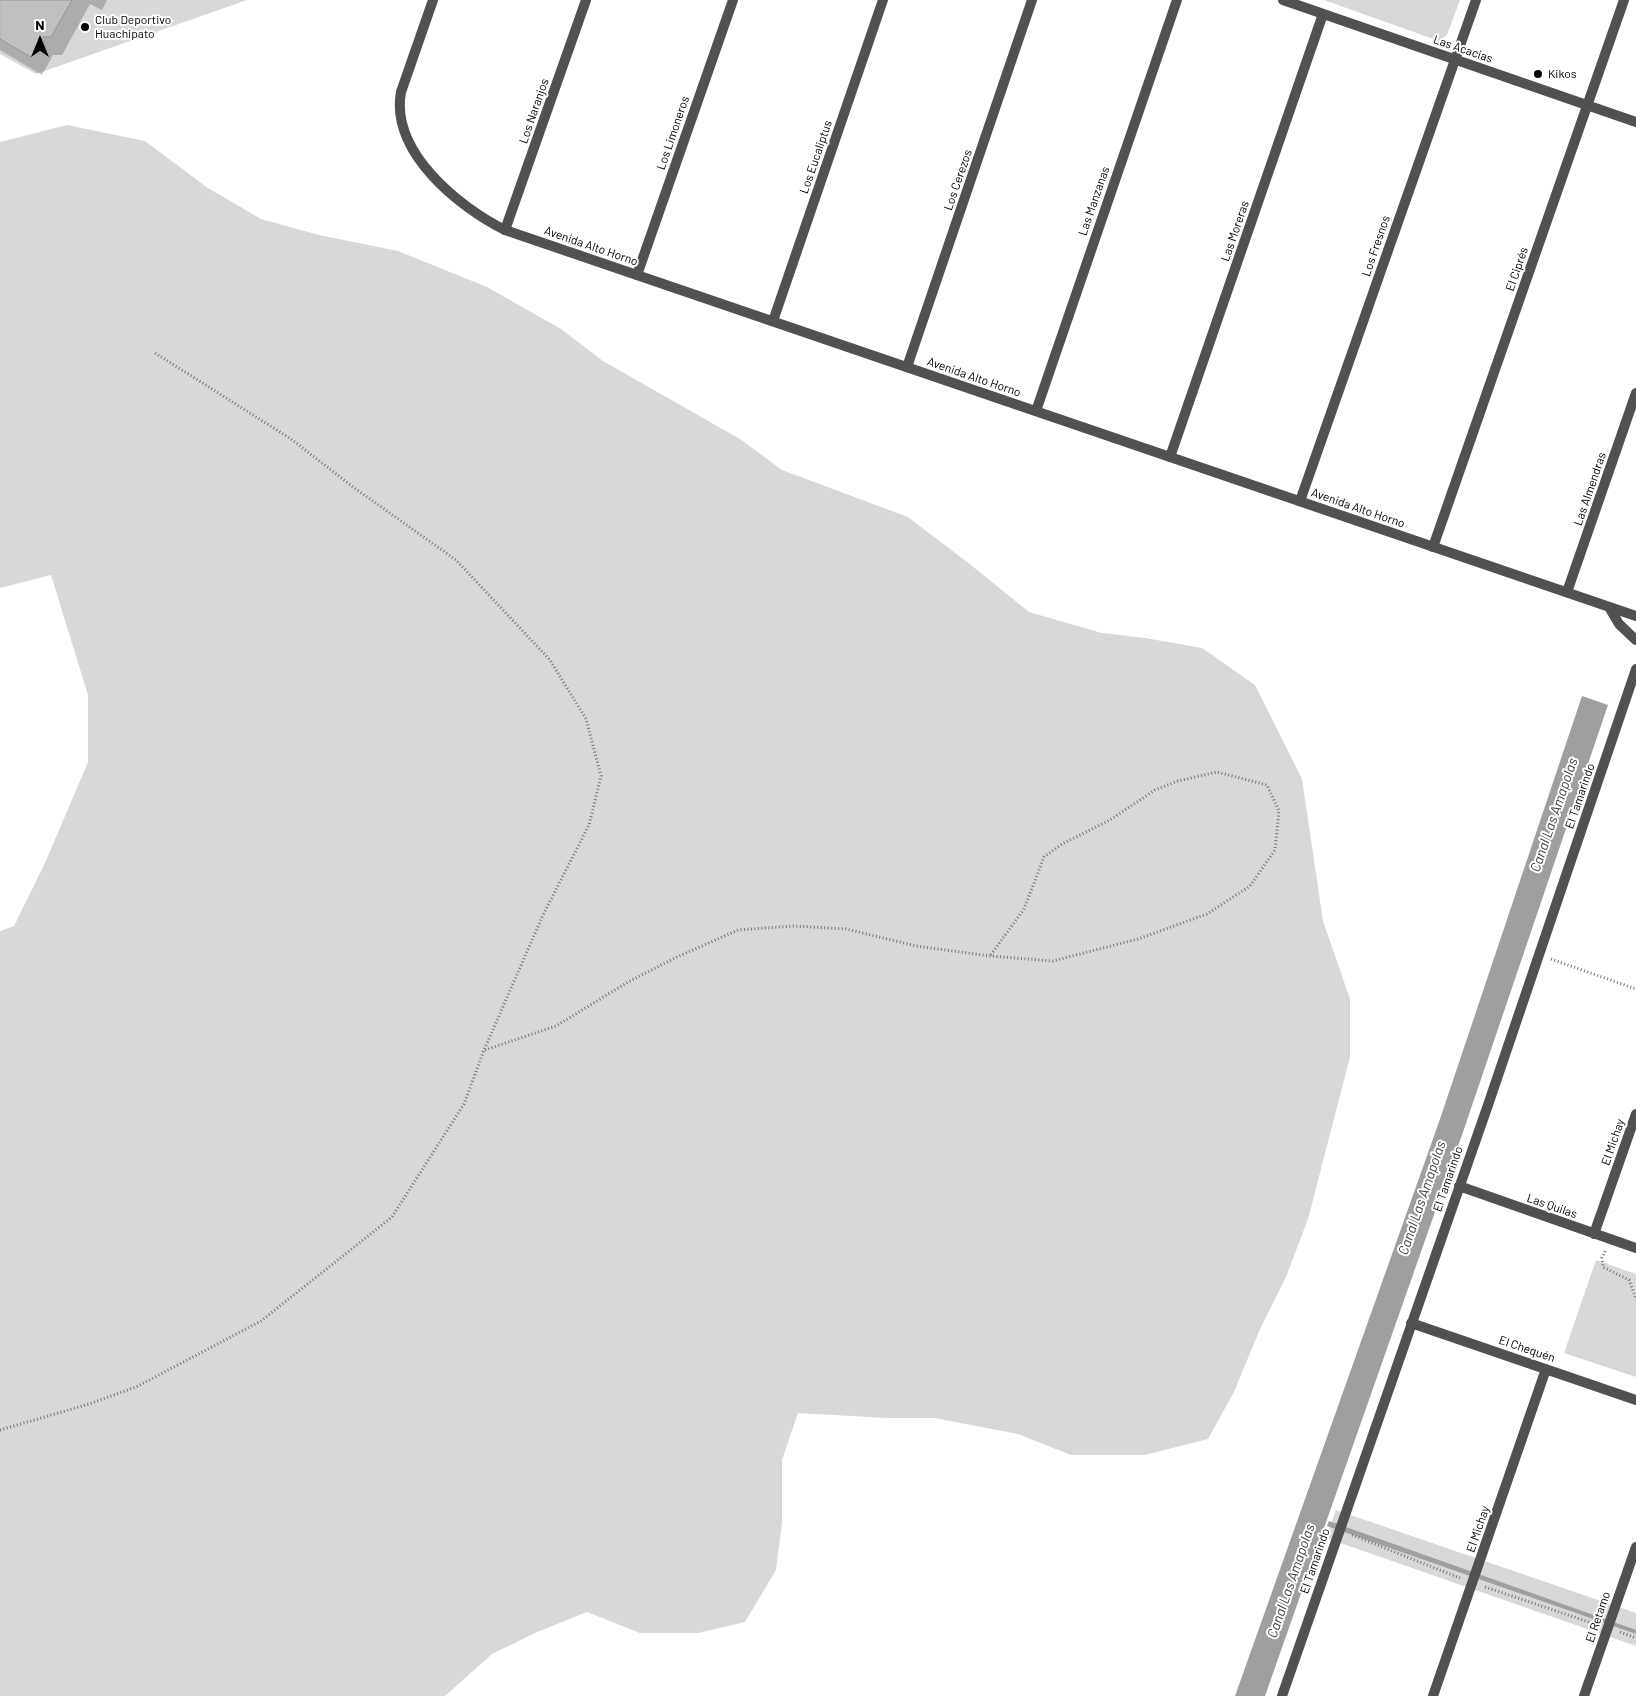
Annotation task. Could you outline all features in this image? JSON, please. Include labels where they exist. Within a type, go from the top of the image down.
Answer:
[{"type":"street","name":"Avenida Alto Horno","points":[[433,0],[400,92],[399,111],[402,128],[415,152],[439,183],[454,198],[487,221],[505,230],[1636,616]]},
{"type":"street","name":"Los Naranjos","points":[[505,230],[586,0]]},
{"type":"street","name":"Los Limoneros","points":[[637,275],[733,0]]},
{"type":"street","name":"Los Eucaliptus","points":[[772,321],[883,0]]},
{"type":"street","name":"Los Cerezos","points":[[907,367],[1032,0]]},
{"type":"street","name":"Las Manzanas","points":[[1036,411],[1177,0]]},
{"type":"street","name":"Las Acacias","points":[[1283,0],[1636,122]]},
{"type":"street","name":"Los Fresnos","points":[[1300,501],[1476,0]]},
{"type":"street","name":"El Ciprés","points":[[1433,547],[1624,0]]},
{"type":"street","name":"Las Moreras","points":[[1170,457],[1323,14]]},
{"type":"street","name":"Las Almendras","points":[[1567,592],[1636,394]]},
{"type":"street","points":[[1609,607],[1619,624],[1636,640]]},
{"type":"street","name":"El Tamarindo","points":[[1282,1696],[1636,669]]},
{"type":"street","name":"El Michay","points":[[1594,1234],[1636,1114]]},
{"type":"street","name":"Las Quilas","points":[[1459,1186],[1636,1248]]},
{"type":"street","name":"El Chequén","points":[[1411,1323],[1636,1400]]},
{"type":"street","name":"El Michay","points":[[1434,1696],[1546,1369]]},
{"type":"street","name":"El Retamo","points":[[1584,1696],[1636,1547]]},
{"type":"path","points":[[0,1430],[89,1404],[136,1387],[261,1321],[392,1217],[464,1104],[484,1050],[543,915],[589,825],[601,776],[586,719],[550,660],[456,560],[353,487],[292,439],[156,353]]},
{"type":"path","points":[[484,1050],[556,1026],[628,982],[677,957],[738,930],[794,926],[846,929],[916,946],[990,956],[1053,961],[1138,939],[1206,914],[1250,886],[1275,850],[1279,811],[1267,785],[1217,772],[1178,781],[1155,790],[1110,820],[1062,844],[1044,857],[1024,909],[990,956]]},
{"type":"path","points":[[1539,955],[1636,989]]},
{"type":"path","points":[[1609,1239],[1602,1258],[1603,1268],[1629,1280],[1636,1299]]},
{"type":"path","points":[[1339,1530],[1473,1582],[1636,1638]]},
{"type":"shaded area","name":"Club Deportivo Huachipato","points":[[0,0],[247,0],[36,74],[0,54]]},
{"type":"shaded area","points":[[1324,0],[1460,0],[1447,35],[1439,41]]},
{"type":"shaded area","points":[[67,125],[145,141],[208,188],[261,219],[319,235],[398,251],[487,287],[561,329],[603,361],[740,439],[782,470],[908,517],[1029,612],[1102,633],[1202,648],[1255,685],[1302,779],[1323,921],[1350,999],[1350,1057],[1308,1219],[1286,1277],[1260,1329],[1234,1392],[1208,1439],[1145,1455],[1071,1455],[1018,1434],[934,1418],[887,1418],[798,1413],[782,1460],[782,1523],[776,1570],[745,1622],[698,1633],[640,1633],[587,1612],[535,1633],[492,1654],[445,1696],[0,1696],[0,931],[14,926],[45,863],[88,762],[88,695],[51,575],[0,588],[0,142]]},
{"type":"shaded area","points":[[1596,1260],[1636,1274],[1636,1377],[1564,1353]]},
{"type":"shaded area","points":[[1336,1510],[1636,1613],[1636,1646],[1326,1538]]},
{"type":"water","name":"Canal Las Amapolas","points":[[1582,696],[1608,705],[1462,1135],[1265,1696],[1235,1696],[1439,1122]]},
{"type":"water","points":[[1329,1521],[1636,1630],[1636,1634],[1327,1526]]},
{"type":"building","points":[[0,0],[72,0],[51,37],[43,37],[31,57],[0,39]]},
{"type":"place","name":"Club Deportivo Huachipato","points":[[85,27]]},
{"type":"place","name":"Kikos","points":[[1538,74]]}]
